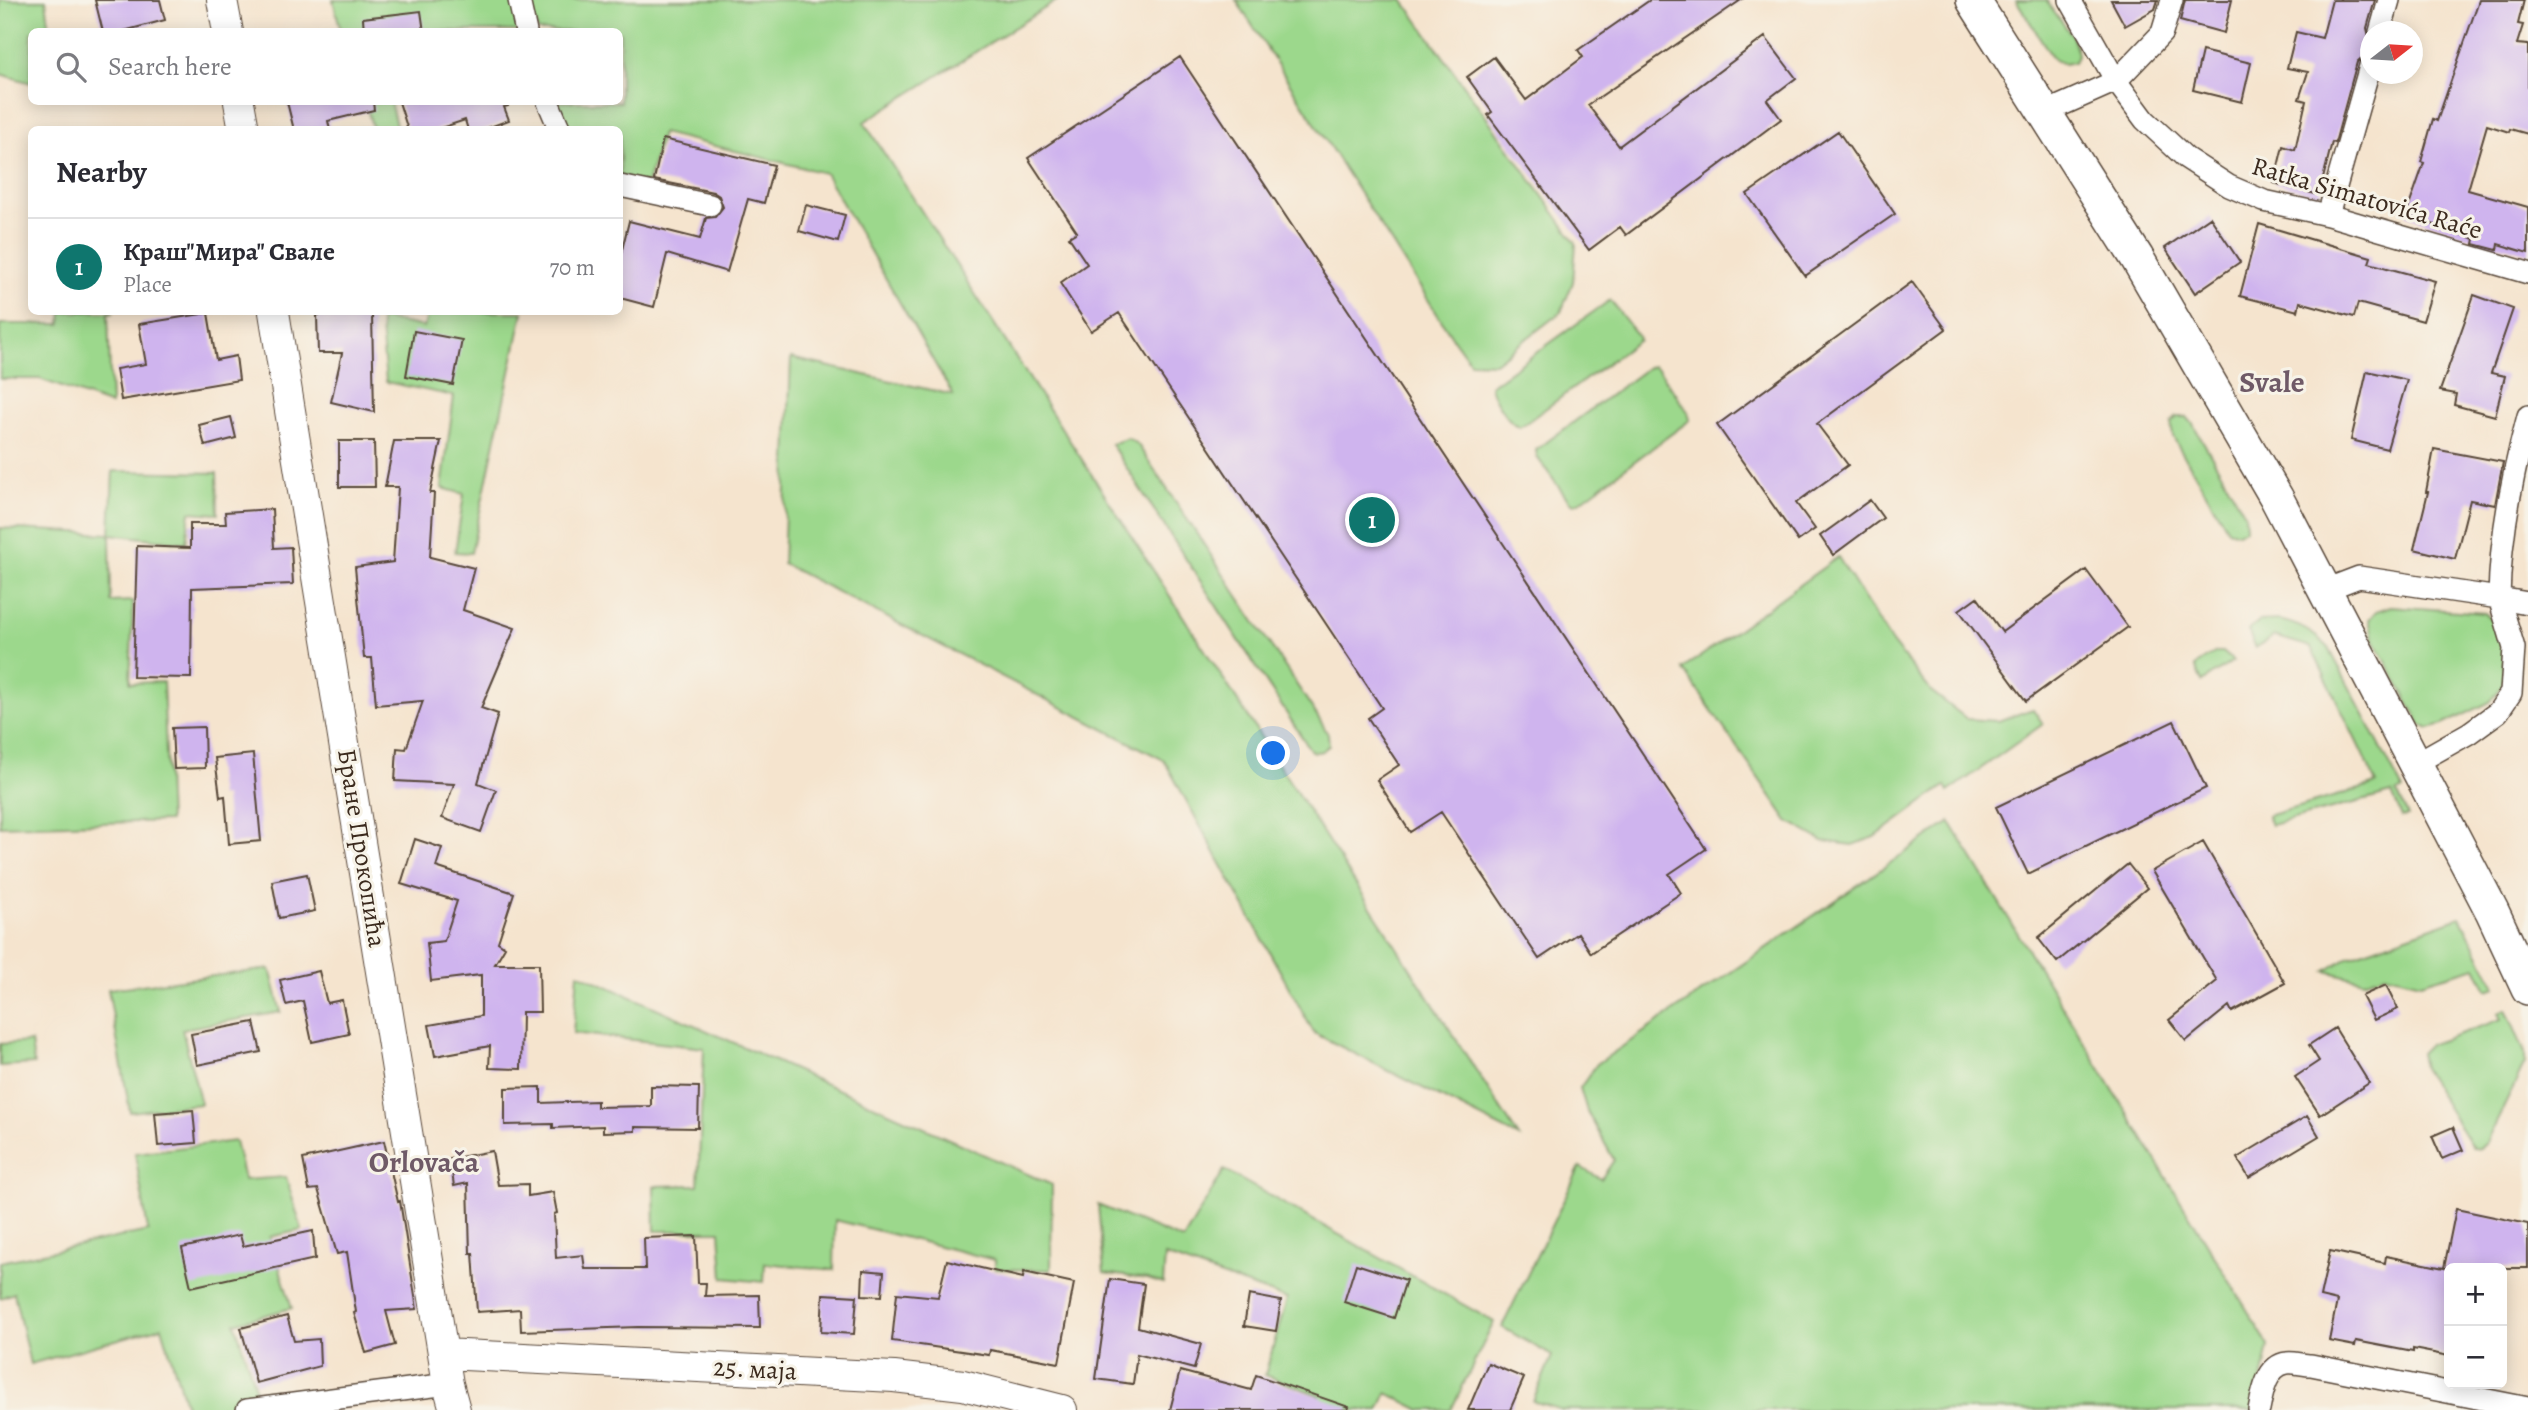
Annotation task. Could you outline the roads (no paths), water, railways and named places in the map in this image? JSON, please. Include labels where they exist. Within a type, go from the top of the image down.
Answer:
[{"type":"main road","points":[[1973,0],[2137,258],[2276,497],[2493,911],[2528,988]]},
{"type":"street","points":[[222,0],[227,28]]},
{"type":"street","points":[[519,0],[525,28]]},
{"type":"street","name":"Ratka Simatovića Raće","points":[[2070,0],[2116,81],[2145,120],[2186,158],[2229,186],[2264,201],[2328,215],[2528,273]]},
{"type":"street","points":[[2046,113],[2116,81],[2162,33],[2172,0]]},
{"type":"street","points":[[2383,21],[2389,0]]},
{"type":"street","points":[[2328,215],[2366,84]]},
{"type":"street","points":[[240,105],[243,126]]},
{"type":"street","points":[[549,105],[559,126]]},
{"type":"street","points":[[623,187],[709,205]]},
{"type":"street","name":"Бране Прокопића","points":[[247,1410],[452,1397],[274,315]]},
{"type":"street","points":[[2416,763],[2469,733],[2498,712],[2511,693],[2514,648],[2499,598],[2500,559],[2513,472],[2528,416]]},
{"type":"street","points":[[2325,590],[2359,577],[2528,603]]},
{"type":"street","name":"25. маја","points":[[444,1354],[894,1377],[963,1385],[1062,1410]]},
{"type":"street","points":[[2259,1410],[2272,1371],[2287,1363],[2528,1408]]},
{"type":"place","name":"Краш\"Мира\" Свале","points":[[1372,520]]},
{"type":"district","name":"Svale","points":[[2272,382]]},
{"type":"district","name":"Orlovača","points":[[424,1162]]}]
